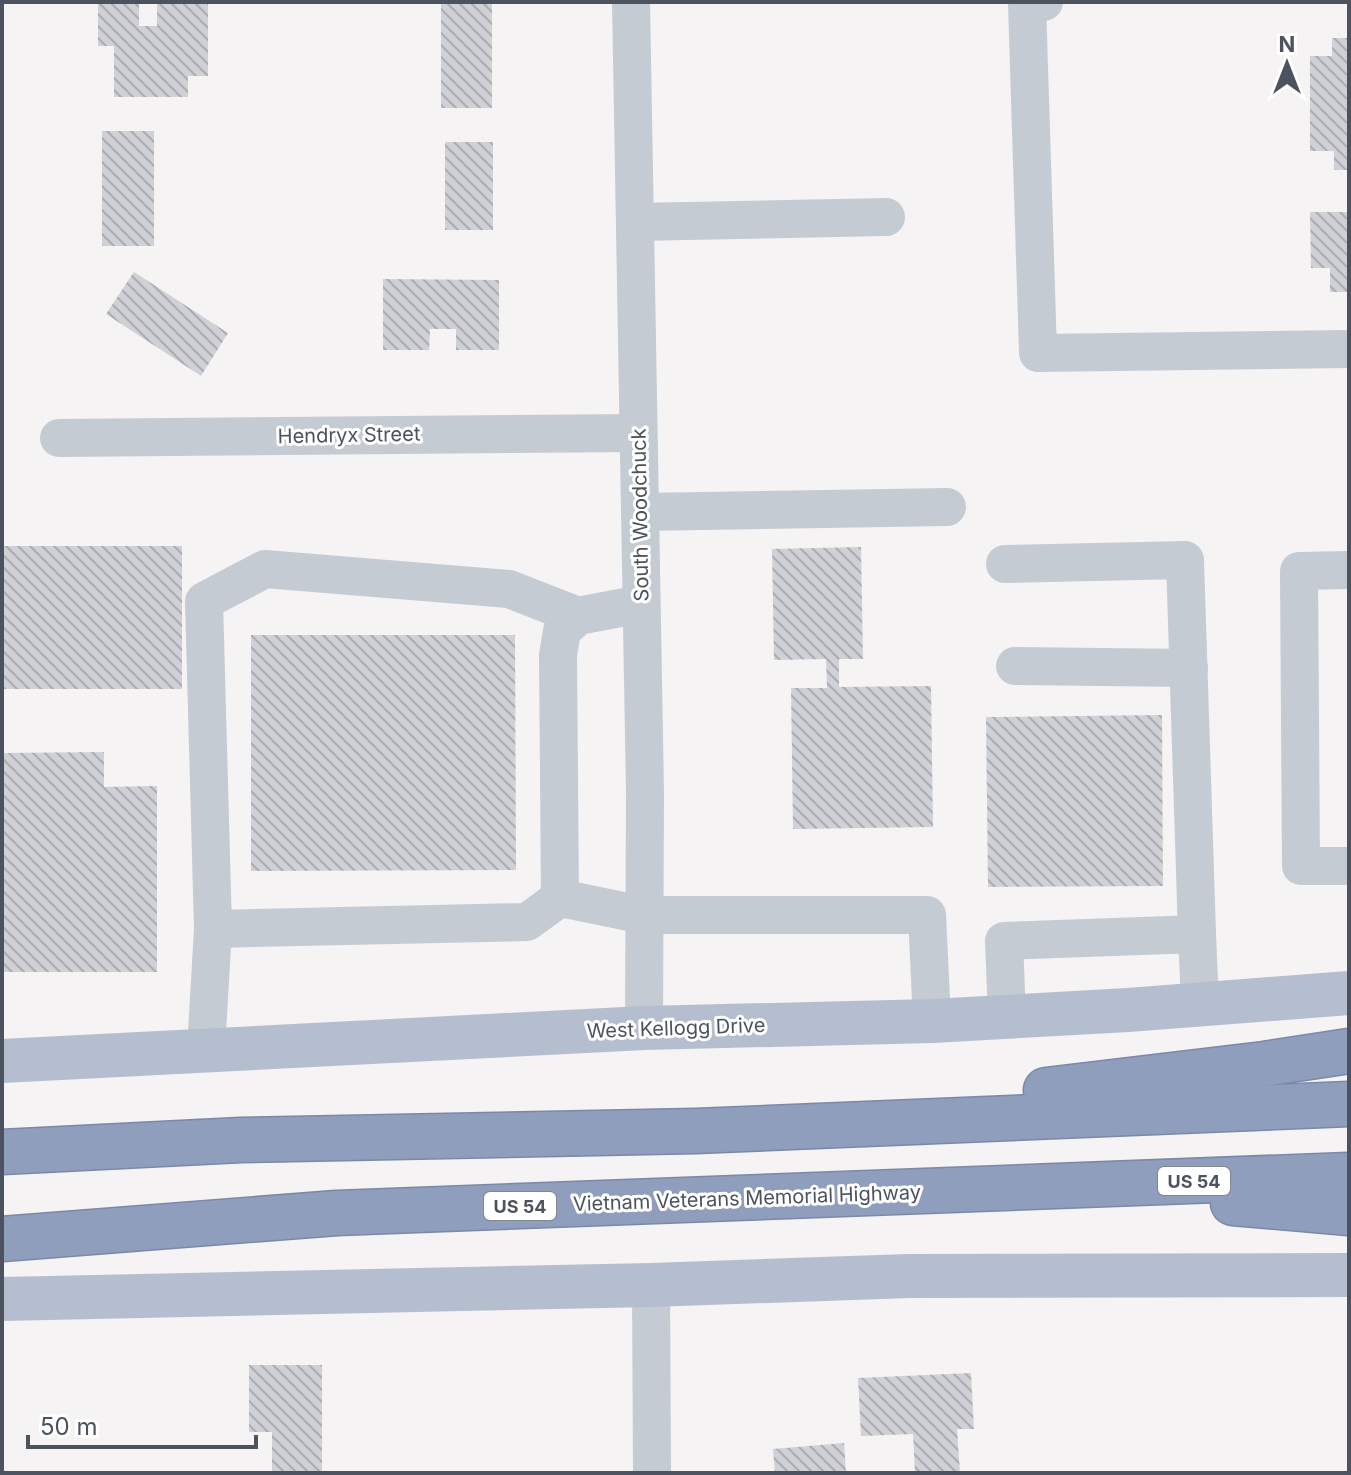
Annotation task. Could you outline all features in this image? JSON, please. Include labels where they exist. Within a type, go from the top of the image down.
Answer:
[{"type":"highway","points":[[696,1131],[1248,1066],[1349,1051]]},
{"type":"highway","points":[[2,1152],[241,1140],[696,1131],[1349,1104]]},
{"type":"highway","name":"Vietnam Veterans Memorial Highway","points":[[2,1239],[337,1213],[1349,1175]]},
{"type":"highway","points":[[1039,1187],[1349,1213]]},
{"type":"main road","name":"West Kellogg Drive","points":[[2,1061],[644,1028],[932,1021],[1349,993]]},
{"type":"main road","points":[[2,1299],[651,1285],[909,1276],[1349,1275]]},
{"type":"street","name":"South Woodchuck","points":[[631,2],[640,512],[644,1028]]},
{"type":"street","points":[[1044,2],[1027,3],[1038,353],[1349,349]]},
{"type":"street","points":[[635,222],[886,217]]},
{"type":"street","name":"Hendryx Street","points":[[59,438],[638,433]]},
{"type":"street","points":[[640,512],[947,507]]},
{"type":"street","points":[[1005,564],[1185,560],[1200,1004]]},
{"type":"street","points":[[206,1050],[213,929],[204,601],[265,569],[509,589],[578,616],[641,604]]},
{"type":"street","points":[[1349,570],[1299,571],[1301,866],[1349,866]]},
{"type":"street","points":[[560,898],[558,655],[562,631],[578,616]]},
{"type":"street","points":[[1015,666],[1189,668]]},
{"type":"street","points":[[213,929],[527,922],[560,898],[643,915],[927,915],[932,1021]]},
{"type":"street","points":[[1007,1017],[1004,941],[1197,934]]},
{"type":"street","points":[[651,1285],[652,1473]]},
{"type":"building","points":[[441,2],[492,2],[492,108],[441,108]]},
{"type":"building","points":[[98,3],[139,3],[139,26],[157,26],[157,4],[208,4],[208,76],[188,76],[188,97],[114,97],[114,46],[98,46]]},
{"type":"building","points":[[1332,38],[1349,38],[1349,170],[1334,170],[1334,151],[1310,151],[1310,56],[1332,56]]},
{"type":"building","points":[[102,131],[154,131],[154,246],[102,246]]},
{"type":"building","points":[[445,142],[493,142],[493,230],[445,230]]},
{"type":"building","points":[[1310,212],[1349,212],[1349,292],[1330,292],[1330,268],[1311,268]]},
{"type":"building","points":[[134,272],[228,333],[201,376],[106,314]]},
{"type":"building","points":[[383,279],[499,280],[499,350],[456,350],[456,329],[430,329],[429,350],[383,350]]},
{"type":"building","points":[[2,546],[182,546],[182,689],[2,689]]},
{"type":"building","points":[[861,547],[863,659],[839,659],[839,687],[931,686],[933,827],[793,829],[791,688],[827,688],[826,659],[774,660],[772,549]]},
{"type":"building","points":[[251,635],[515,635],[516,870],[251,871]]},
{"type":"building","points":[[1162,715],[1163,886],[988,887],[986,717]]},
{"type":"building","points":[[104,752],[104,787],[157,786],[157,972],[2,972],[2,753]]},
{"type":"building","points":[[249,1365],[322,1365],[322,1473],[272,1473],[272,1432],[249,1432]]},
{"type":"building","points":[[971,1373],[974,1429],[957,1429],[960,1473],[915,1473],[913,1434],[861,1436],[858,1378]]},
{"type":"building","points":[[844,1443],[846,1473],[775,1473],[773,1449]]}]
